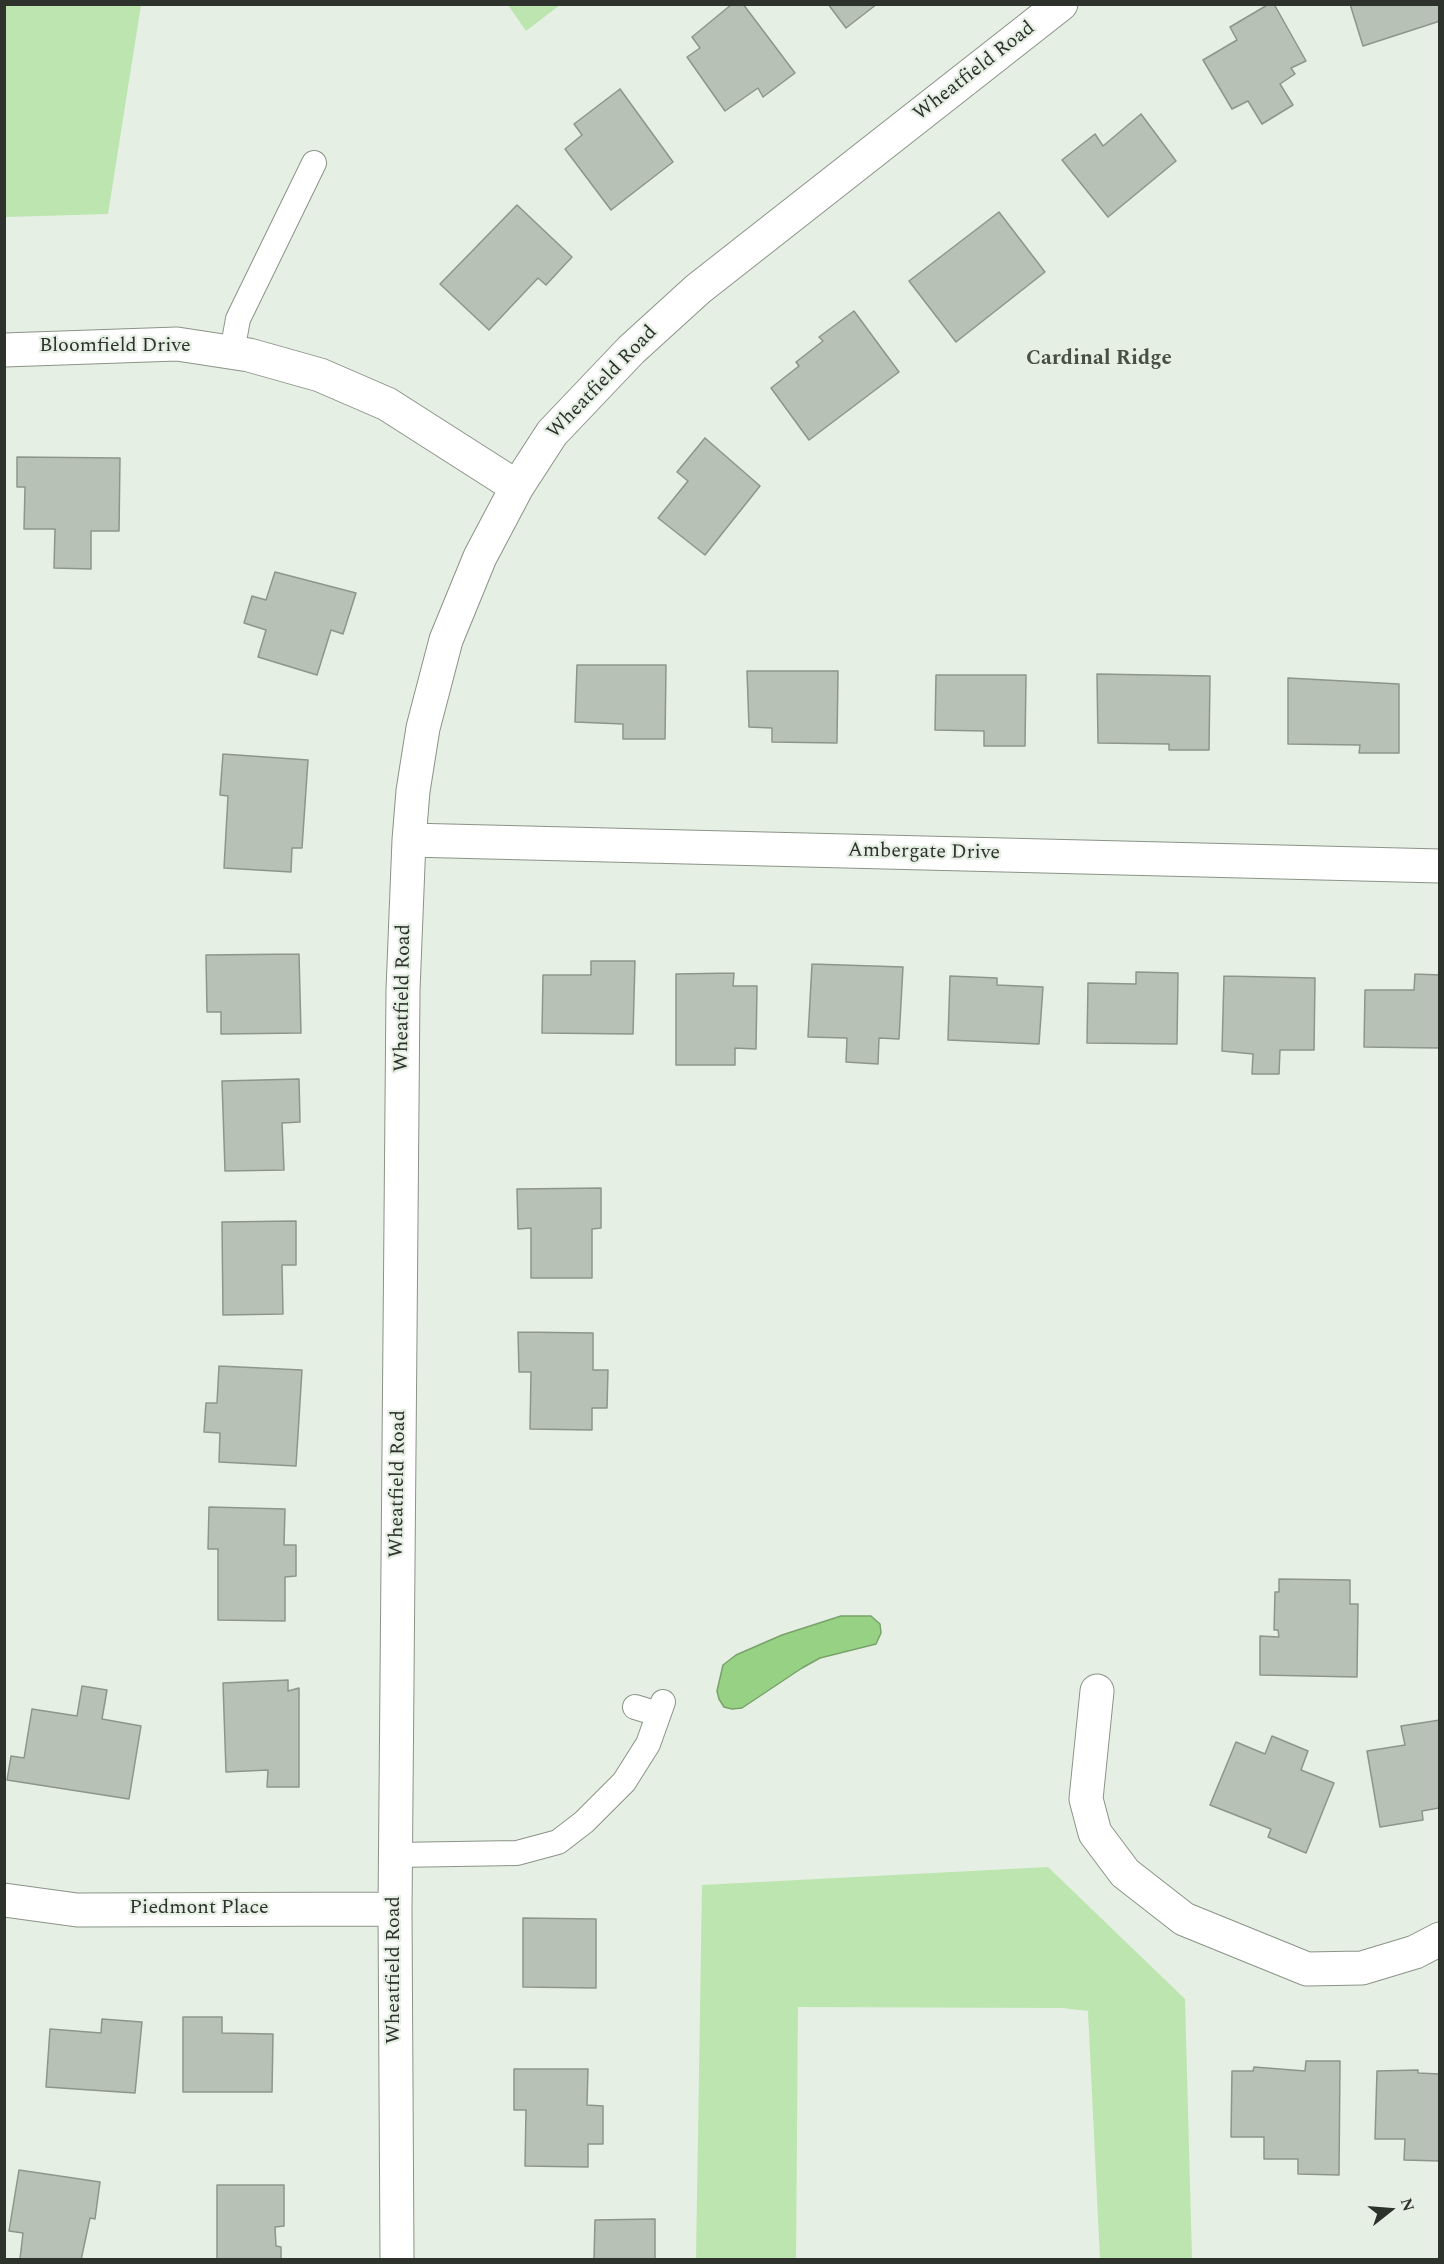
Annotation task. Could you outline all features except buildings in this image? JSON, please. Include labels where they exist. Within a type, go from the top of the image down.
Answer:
[{"type":"street","name":"Wheatfield Road","points":[[397,2259],[395,1855],[403,990],[408,840],[413,791],[423,728],[446,640],[480,557],[517,487],[552,433],[630,350],[698,289],[1061,4]]},
{"type":"street","name":"Bloomfield Drive","points":[[4,350],[177,344],[249,355],[320,375],[387,404],[517,487]]},
{"type":"street","name":"Ambergate Drive","points":[[408,840],[1440,866]]},
{"type":"street","points":[[1097,1691],[1086,1799],[1095,1833],[1125,1873],[1184,1919],[1307,1969],[1362,1968],[1415,1952],[1440,1939]]},
{"type":"street","name":"Piedmont Place","points":[[4,1900],[77,1910],[395,1909]]},
{"type":"lane","points":[[232,352],[238,319],[314,163]]},
{"type":"lane","points":[[395,1855],[517,1853],[558,1842],[584,1822],[624,1782],[648,1744],[660,1708],[635,1707]]},
{"type":"shaded area","points":[[4,5],[141,5],[108,214],[5,217]]},
{"type":"shaded area","points":[[508,5],[560,5],[526,31]]},
{"type":"shaded area","points":[[841,1616],[871,1616],[880,1624],[881,1633],[876,1644],[820,1658],[742,1708],[724,1707],[717,1691],[723,1665],[736,1655],[782,1635]]},
{"type":"shaded area","points":[[1048,1867],[1185,1999],[1192,2259],[1100,2259],[1088,2011],[1062,2008],[798,2007],[796,2259],[696,2259],[702,1885]]},
{"type":"district","name":"Cardinal Ridge","points":[[1099,360]]}]
